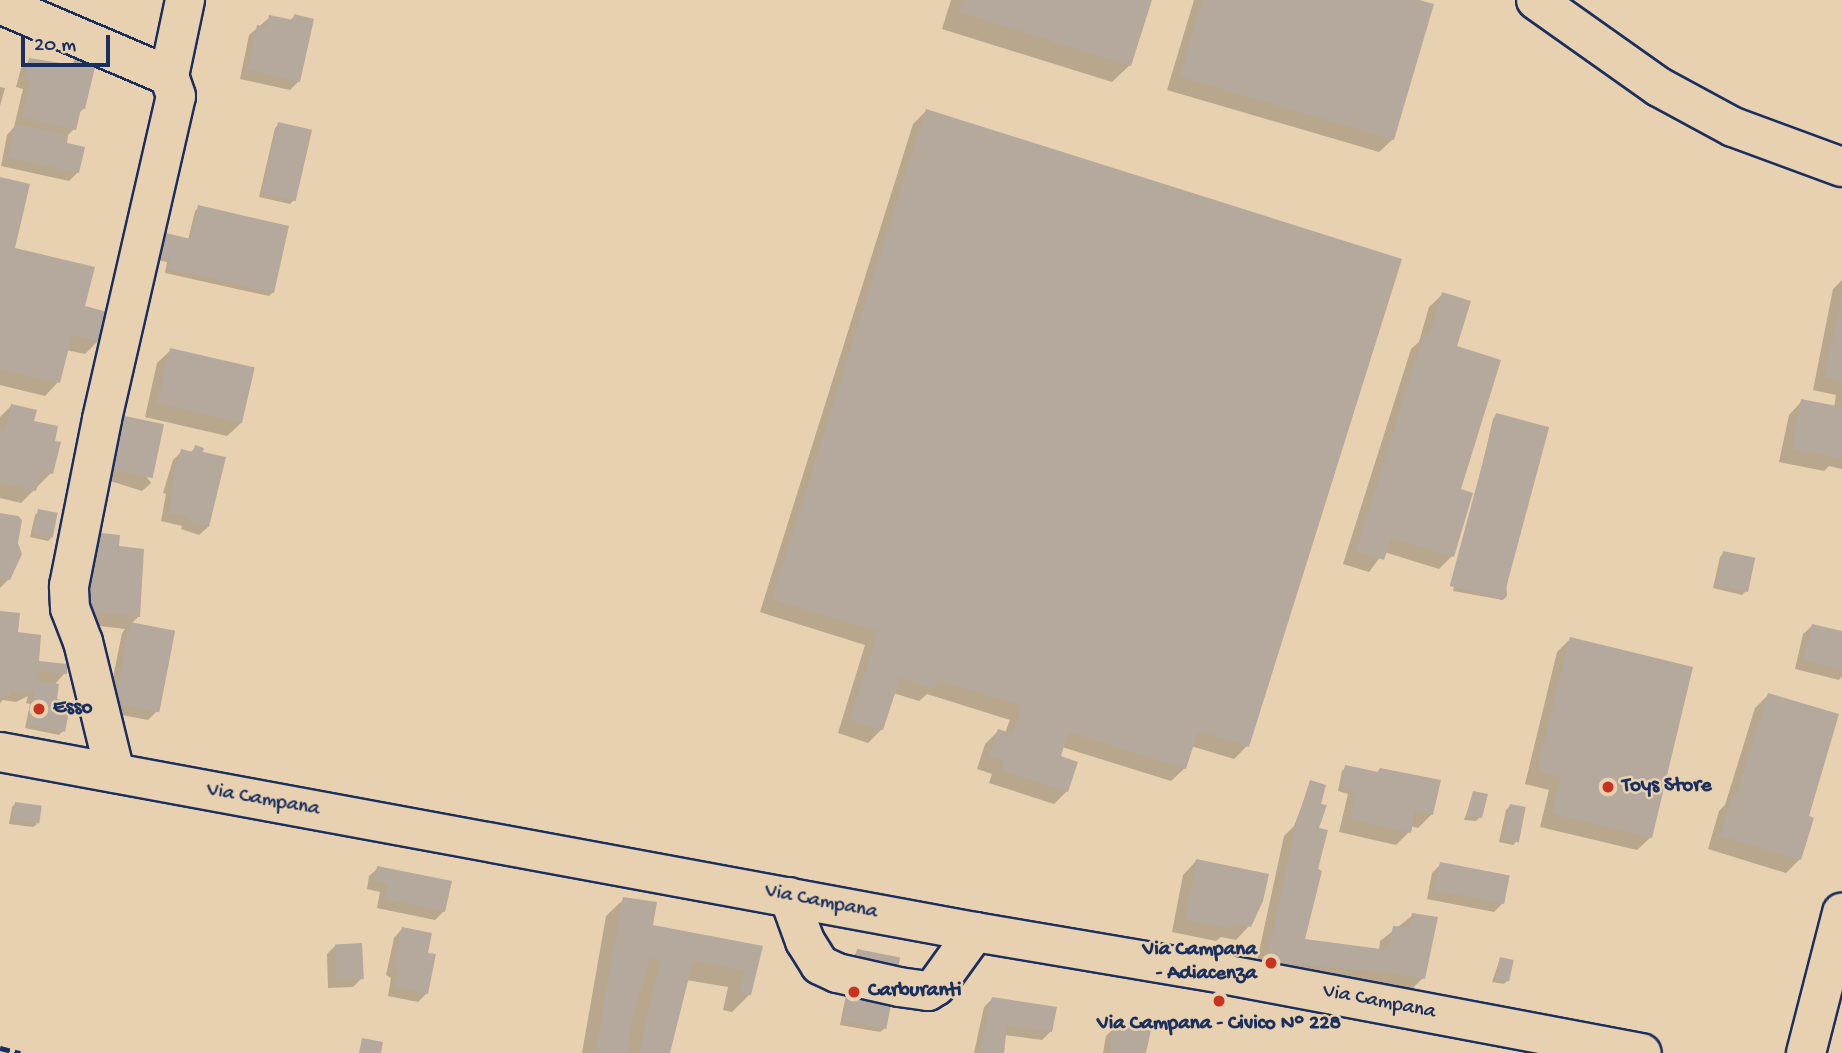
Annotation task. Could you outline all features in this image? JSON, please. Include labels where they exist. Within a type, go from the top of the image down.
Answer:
[{"type":"street","points":[[115,774],[83,642],[70,608],[69,586],[102,419],[176,96],[169,76],[185,0]]},
{"type":"street","points":[[1536,0],[1672,94],[1733,127],[1842,167]]},
{"type":"street","points":[[0,4],[169,76]]},
{"type":"street","name":"Via Campana","points":[[0,752],[975,932],[1228,975],[1530,1043],[1642,1053]]},
{"type":"street","points":[[789,897],[805,941],[820,965],[837,973],[899,987],[928,990],[936,986],[975,932]]},
{"type":"street","points":[[1806,1053],[1842,913]]},
{"type":"building","points":[[962,0],[1152,0],[1131,66],[958,12]]},
{"type":"building","points":[[1202,0],[1419,0],[1434,4],[1394,140],[1180,77]]},
{"type":"building","points":[[294,14],[314,19],[300,82],[247,70],[257,25],[267,27],[269,15],[293,20]]},
{"type":"building","points":[[29,58],[73,65],[74,59],[92,63],[95,67],[85,109],[81,109],[76,130],[22,118],[31,80],[24,78]]},
{"type":"building","points":[[926,109],[1402,259],[1249,747],[1198,731],[1186,769],[1068,732],[1061,756],[1078,762],[1068,792],[1001,770],[1004,761],[989,756],[998,729],[1013,734],[1022,706],[937,680],[934,689],[900,678],[883,730],[850,720],[878,632],[772,599]]},
{"type":"building","points":[[278,122],[312,130],[296,201],[262,193]]},
{"type":"building","points":[[15,124],[68,135],[67,143],[85,147],[79,173],[8,158]]},
{"type":"building","points":[[0,177],[30,184],[15,248],[95,267],[85,306],[107,312],[100,342],[72,335],[60,383],[0,369]]},
{"type":"building","points":[[198,205],[289,226],[274,293],[168,269],[170,259],[156,256],[161,232],[191,239]]},
{"type":"building","points":[[1442,292],[1471,301],[1457,346],[1501,360],[1461,489],[1473,493],[1454,557],[1391,538],[1384,560],[1356,551],[1424,334],[1429,336]]},
{"type":"building","points":[[1842,299],[1842,381],[1825,377]]},
{"type":"building","points":[[170,348],[255,368],[242,423],[157,404]]},
{"type":"building","points":[[1801,399],[1842,407],[1842,453],[1839,458],[1792,449]]},
{"type":"building","points":[[11,404],[37,410],[34,421],[58,426],[55,441],[61,442],[53,474],[41,471],[36,491],[0,483],[0,430],[5,430]]},
{"type":"building","points":[[1496,413],[1549,427],[1503,600],[1450,586]]},
{"type":"building","points":[[120,415],[164,424],[153,478],[109,469]]},
{"type":"building","points":[[195,445],[204,448],[203,452],[226,457],[209,527],[189,521],[190,517],[169,513],[175,466],[181,449],[193,452]]},
{"type":"building","points":[[38,509],[58,513],[53,537],[33,534]]},
{"type":"building","points":[[0,513],[18,516],[22,520],[18,543],[22,554],[10,580],[0,578]]},
{"type":"building","points":[[92,532],[120,535],[119,546],[144,549],[140,617],[85,611]]},
{"type":"building","points":[[1723,551],[1755,558],[1748,592],[1716,585]]},
{"type":"building","points":[[0,611],[20,613],[18,632],[41,635],[39,661],[67,664],[67,674],[37,671],[36,680],[59,684],[57,699],[71,702],[65,732],[28,724],[35,690],[26,694],[10,691],[10,696],[0,696]]},
{"type":"building","points":[[130,622],[175,631],[159,712],[114,703]]},
{"type":"building","points":[[1812,624],[1842,631],[1842,670],[1803,660]]},
{"type":"building","points":[[1570,637],[1693,667],[1652,838],[1552,814],[1561,777],[1537,771]]},
{"type":"building","points":[[1768,693],[1839,714],[1809,816],[1814,818],[1801,860],[1720,836],[1732,796],[1736,797]]},
{"type":"building","points":[[1345,765],[1378,772],[1380,768],[1441,780],[1433,815],[1415,811],[1411,833],[1351,819],[1357,792],[1341,787]]},
{"type":"building","points":[[1310,780],[1326,785],[1321,804],[1327,805],[1319,828],[1328,830],[1318,869],[1322,871],[1305,939],[1388,950],[1393,926],[1409,927],[1412,913],[1438,917],[1425,979],[1389,973],[1266,962],[1297,821]]},
{"type":"building","points":[[1473,791],[1488,794],[1482,818],[1466,816]]},
{"type":"building","points":[[15,802],[42,806],[39,824],[12,820]]},
{"type":"building","points":[[1510,804],[1526,807],[1519,842],[1503,839]]},
{"type":"building","points":[[1196,859],[1269,874],[1263,901],[1251,927],[1233,924],[1231,929],[1185,919]]},
{"type":"building","points":[[1440,862],[1510,876],[1504,904],[1434,890]]},
{"type":"building","points":[[377,866],[452,881],[445,912],[385,899],[388,883],[375,881]]},
{"type":"building","points":[[623,897],[657,902],[653,925],[763,946],[751,995],[740,993],[744,970],[693,961],[670,1053],[639,1053],[660,961],[650,958],[632,1020],[627,1053],[595,1053]]},
{"type":"building","points":[[402,927],[432,933],[428,953],[436,954],[428,994],[395,987],[399,969],[394,966]]},
{"type":"building","points":[[362,943],[364,979],[337,980],[335,944]]},
{"type":"building","points":[[857,949],[900,957],[886,1029],[843,1021]]},
{"type":"building","points":[[1500,957],[1514,960],[1509,981],[1495,979]]},
{"type":"building","points":[[992,997],[1057,1007],[1052,1032],[1007,1026],[1004,1053],[979,1053]]},
{"type":"building","points":[[1114,1026],[1151,1030],[1146,1053],[1109,1053]]},
{"type":"building","points":[[362,1038],[383,1042],[381,1053],[359,1053]]},
{"type":"railway","points":[[0,1048],[20,1053]]},
{"type":"place","name":"Esso","points":[[39,709]]},
{"type":"place","name":"Toys Store","points":[[1608,787]]},
{"type":"place","name":"Via Campana - Adiacenza","points":[[1271,963]]},
{"type":"place","name":"Carburanti","points":[[854,992]]},
{"type":"place","name":"Via Campana - Civico N° 228","points":[[1219,1001]]}]
